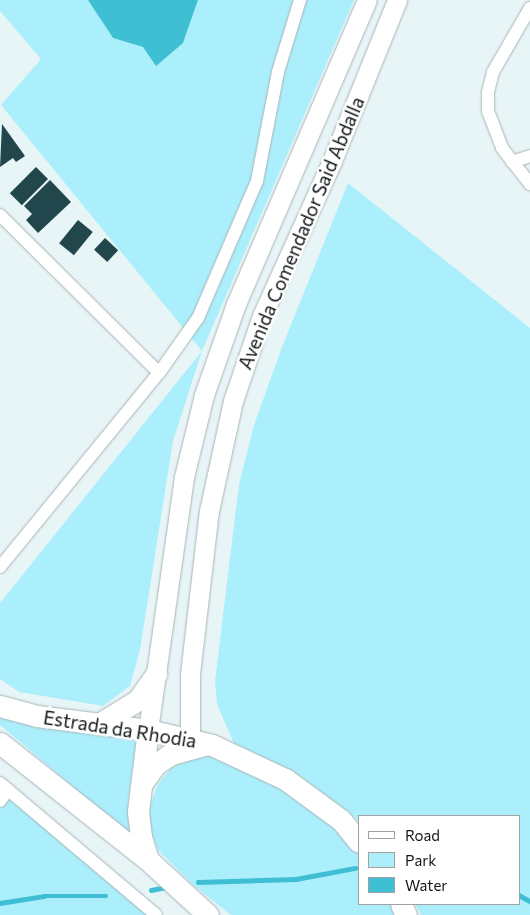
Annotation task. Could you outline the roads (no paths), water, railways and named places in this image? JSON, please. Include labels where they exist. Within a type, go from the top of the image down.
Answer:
[{"type":"main road","points":[[98,724],[138,700],[156,674]]},
{"type":"main road","name":"Estrada da Rhodia","points":[[0,706],[37,716],[148,730],[212,744],[285,779],[341,820],[358,841]]},
{"type":"main road","points":[[148,730],[138,811],[140,837],[148,860]]},
{"type":"main road","points":[[0,742],[148,860],[208,915]]},
{"type":"main road","points":[[140,784],[156,764],[171,754],[190,747],[212,744]]},
{"type":"main road","points":[[181,892],[194,915]]},
{"type":"street","points":[[0,567],[159,373],[198,318],[247,209],[257,181],[278,72],[300,0]]},
{"type":"street","name":"Avenida Comendador Said Abdalla","points":[[148,730],[184,477],[204,395],[236,304],[367,0]]},
{"type":"street","name":"Avenida Comendador Said Abdalla","points":[[190,738],[190,674],[208,511],[232,400],[262,316],[332,161],[397,0]]},
{"type":"street","points":[[530,8],[493,72],[488,92],[488,111],[502,148],[530,184]]},
{"type":"street","points":[[512,162],[530,156]]},
{"type":"street","points":[[0,215],[159,373]]},
{"type":"street","points":[[204,395],[232,400]]},
{"type":"street","points":[[0,801],[4,787],[156,915]]},
{"type":"water","points":[[88,0],[198,0],[183,43],[156,66],[143,47],[113,38]]},
{"type":"waterway","points":[[198,882],[296,879],[355,868]]},
{"type":"waterway","points":[[151,890],[167,887]]},
{"type":"waterway","points":[[0,903],[44,896],[106,896]]},
{"type":"waterway","points":[[520,896],[530,901]]}]
